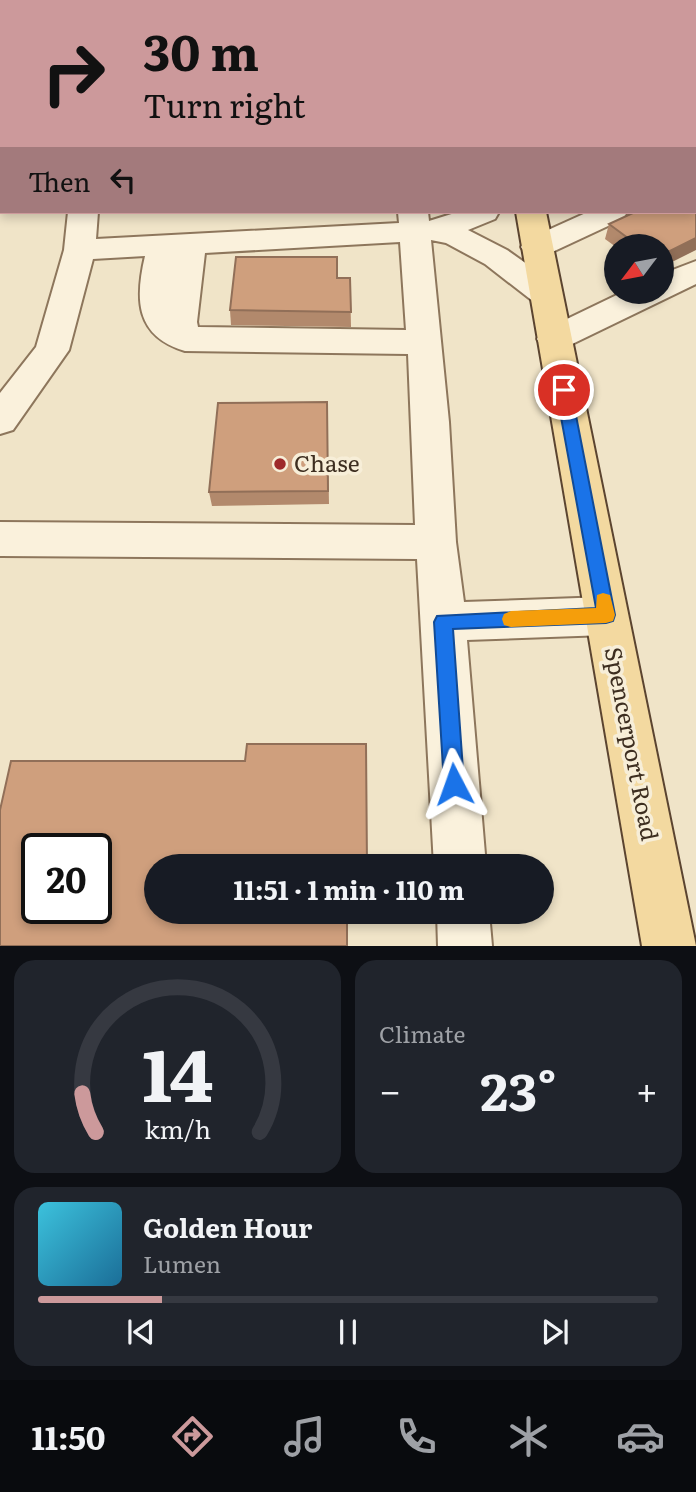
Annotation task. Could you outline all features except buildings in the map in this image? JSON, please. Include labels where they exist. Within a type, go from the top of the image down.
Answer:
[{"type":"main road","name":"Spencerport Road","points":[[534,229],[669,946]]},
{"type":"street","points":[[1,417],[52,349],[80,250],[83,214]]},
{"type":"street","points":[[80,250],[177,245],[423,224],[474,214]]},
{"type":"street","points":[[534,229],[603,214]]},
{"type":"street","points":[[423,224],[477,244],[505,260],[546,294]]},
{"type":"street","points":[[423,224],[424,342],[459,854]]},
{"type":"street","points":[[177,245],[155,287],[155,311],[166,330],[185,339],[424,342]]},
{"type":"street","points":[[674,281],[696,271]]},
{"type":"street","points":[[554,339],[627,304]]},
{"type":"street","points":[[0,539],[436,542]]},
{"type":"street","points":[[443,622],[606,615]]},
{"type":"street","points":[[464,924],[465,946]]},
{"type":"slow traffic","points":[[511,619],[606,615],[603,600]]},
{"type":"place","name":"Chase","points":[[280,464]]},
{"type":"route","points":[[454,784],[443,622],[606,615],[564,390]]}]
